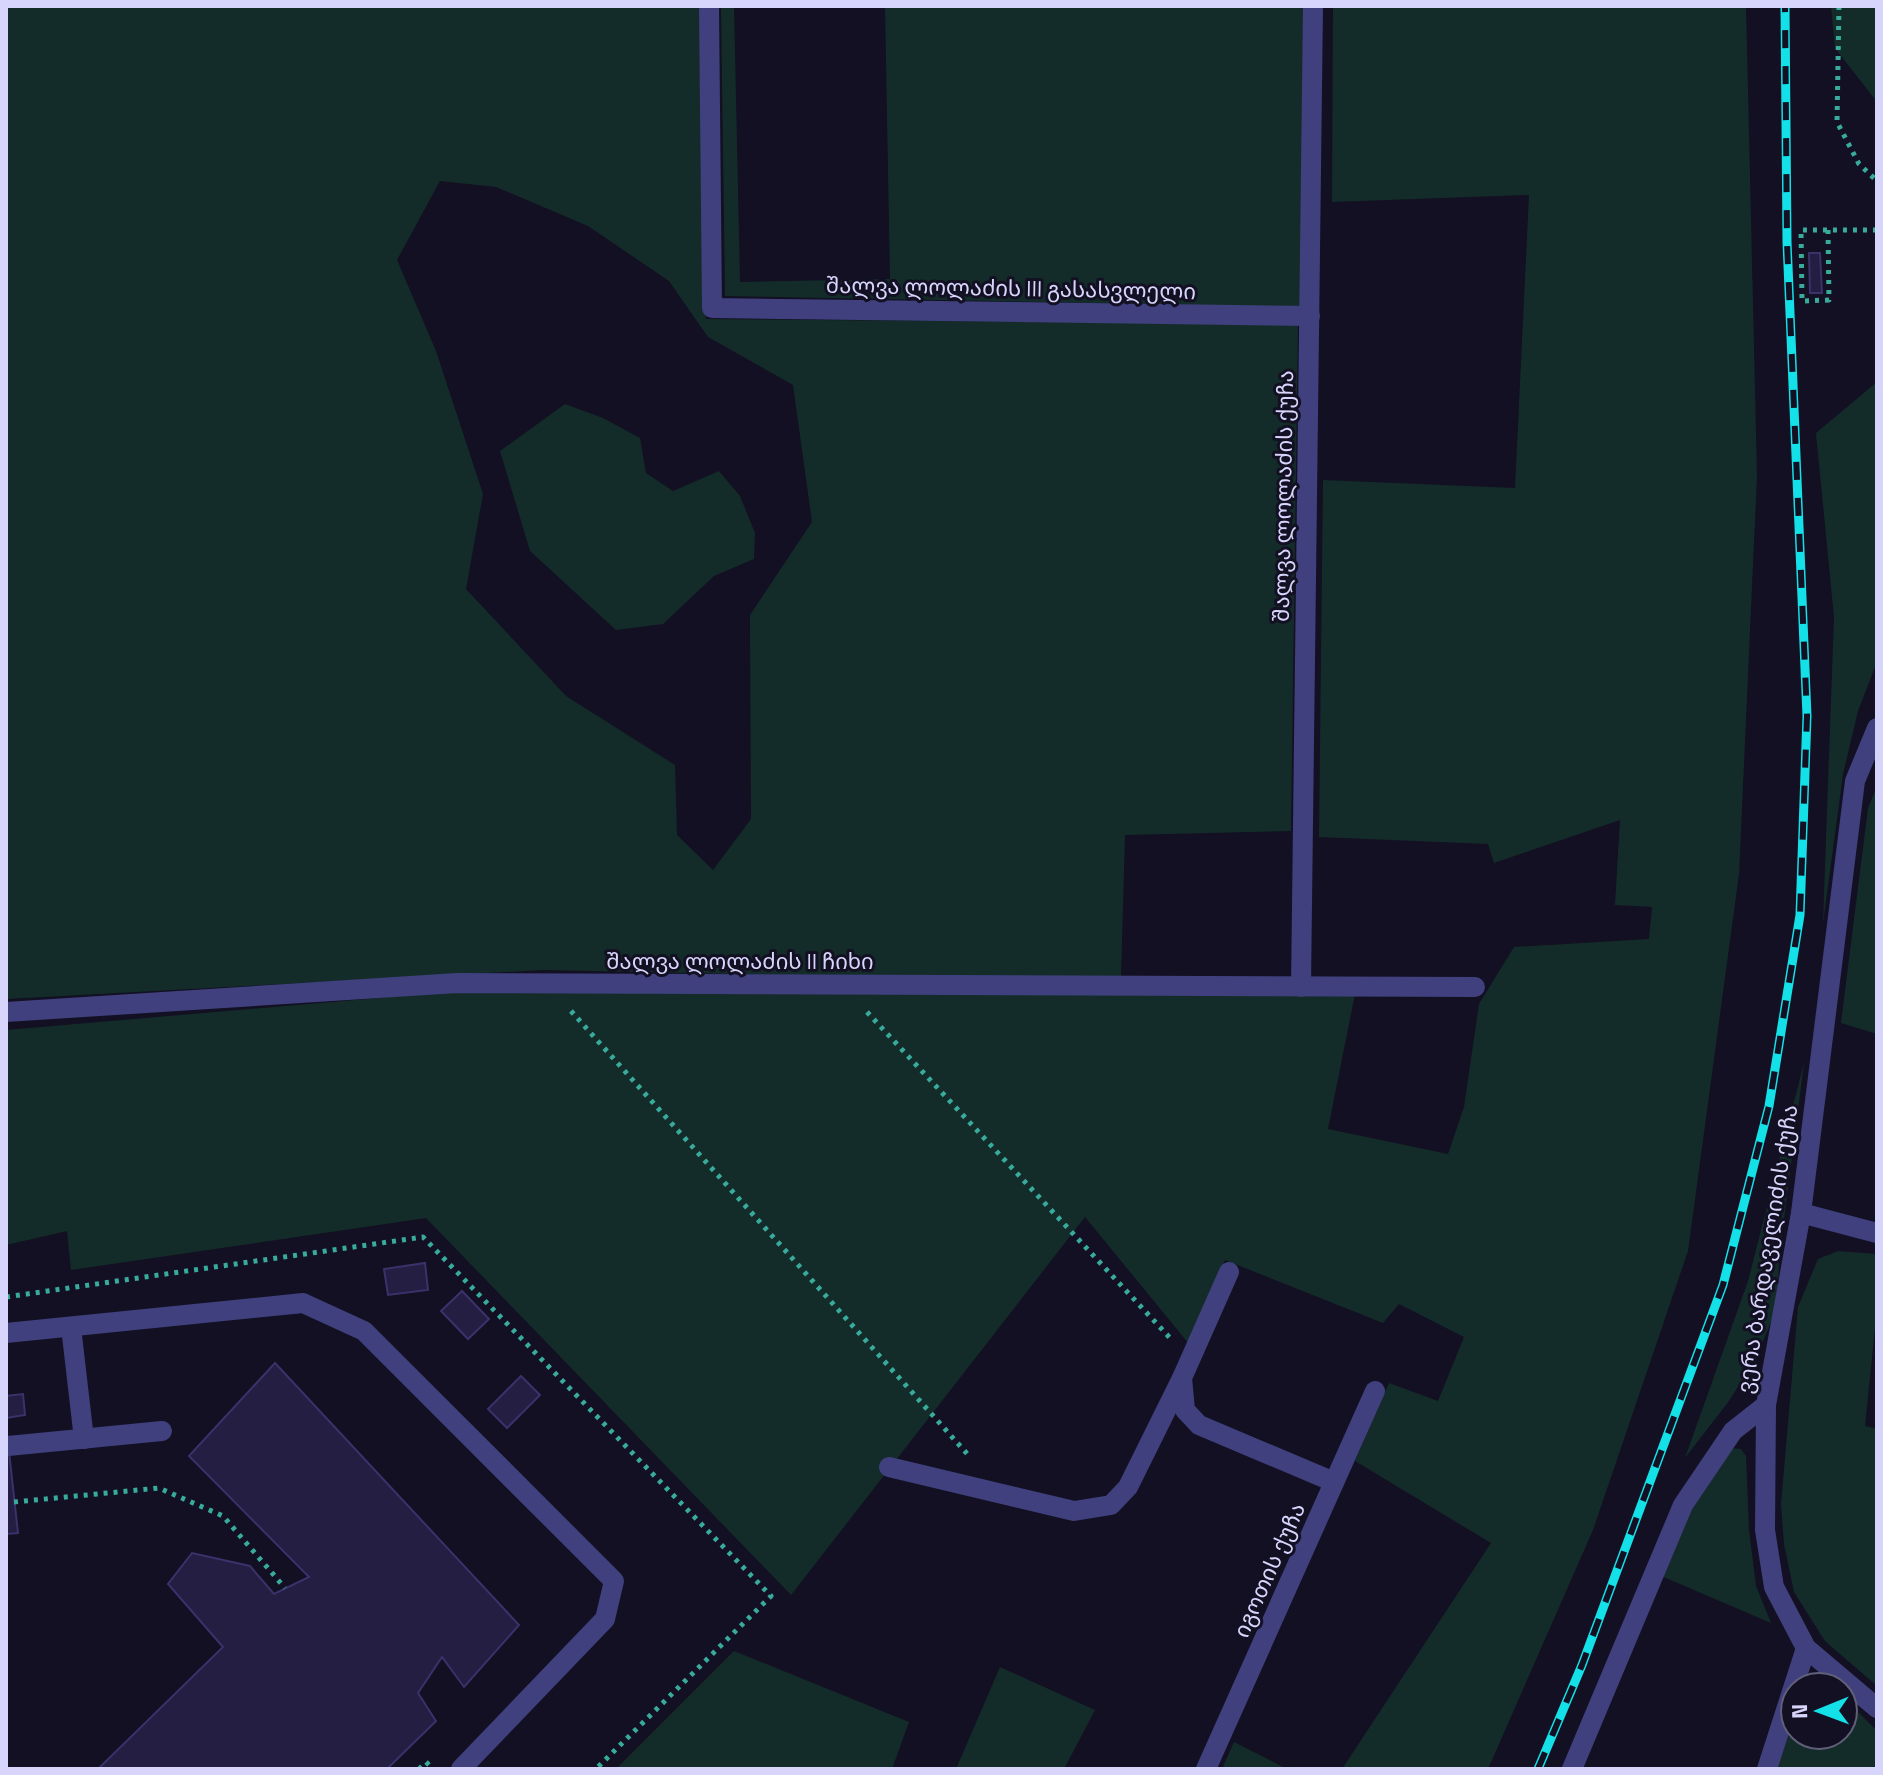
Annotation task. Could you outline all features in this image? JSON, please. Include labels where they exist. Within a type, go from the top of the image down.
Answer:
[{"type":"street","name":"შალვა ლოლაძის III გასასვლელი","points":[[709,6],[712,308],[1310,316]]},
{"type":"street","name":"შალვა ლოლაძის ქუჩა","points":[[1301,987],[1313,6]]},
{"type":"street","name":"ვერა ბარდაველიძის ქუჩა","points":[[1806,1648],[1774,1587],[1765,1530],[1766,1405],[1801,1213],[1855,781],[1877,728]]},
{"type":"street","name":"შალვა ლოლაძის II ჩიხი","points":[[6,1012],[457,983],[1475,987]]},
{"type":"street","points":[[1801,1213],[1877,1233]]},
{"type":"street","points":[[889,1467],[1074,1511],[1111,1505],[1128,1487],[1229,1272]]},
{"type":"street","points":[[6,1333],[303,1303],[364,1331],[614,1581],[605,1619],[461,1769]]},
{"type":"street","points":[[71,1327],[84,1439]]},
{"type":"street","points":[[1186,1369],[1185,1410],[1199,1425],[1334,1482]]},
{"type":"street","name":"იგოთის ქუჩა","points":[[1206,1769],[1375,1391]]},
{"type":"street","points":[[1572,1769],[1683,1505],[1733,1431],[1766,1405]]},
{"type":"street","points":[[8,1446],[162,1431]]},
{"type":"street","points":[[1767,1769],[1806,1648],[1877,1708]]},
{"type":"path","points":[[1839,6],[1837,122],[1859,164],[1877,181]]},
{"type":"path","points":[[1828,230],[1829,300],[1802,301],[1801,230],[1828,230],[1877,230]]},
{"type":"path","points":[[547,984],[972,1459]]},
{"type":"path","points":[[842,985],[1186,1369]]},
{"type":"path","points":[[14,1502],[159,1488],[223,1516],[285,1588]]},
{"type":"path","points":[[419,1769],[426,1762],[433,1769]]},
{"type":"green space","points":[[6,6],[702,6],[706,319],[1298,324],[1291,831],[1125,835],[1121,976],[840,976],[543,970],[6,999]],"holes":[[[440,181],[496,187],[588,226],[669,281],[708,337],[793,385],[812,522],[750,615],[751,819],[713,870],[677,835],[675,765],[566,696],[466,589],[483,494],[436,351],[397,260]]]},
{"type":"green space","points":[[721,6],[734,6],[740,282],[890,279],[885,6],[1307,6],[1300,307],[725,296]]},
{"type":"green space","points":[[1333,6],[1746,6],[1757,476],[1739,874],[1688,1251],[1593,1530],[1488,1769],[1342,1769],[1491,1543],[1355,1461],[1389,1383],[1438,1401],[1464,1337],[1399,1304],[1383,1323],[1225,1260],[1189,1344],[1085,1217],[791,1595],[426,1218],[71,1270],[67,1231],[6,1245],[6,1030],[449,992],[1355,994],[1328,1129],[1448,1154],[1464,1107],[1479,1004],[1514,947],[1649,939],[1652,907],[1615,905],[1620,820],[1494,863],[1488,844],[1319,837],[1323,480],[1515,488],[1529,195],[1332,202]]},
{"type":"green space","points":[[1831,6],[1877,6],[1877,102],[1835,48]]},
{"type":"green space","points":[[1877,382],[1877,662],[1858,711],[1843,774],[1823,923],[1834,617],[1816,433]]},
{"type":"green space","points":[[565,404],[603,418],[640,438],[646,473],[673,491],[719,471],[740,496],[755,533],[754,559],[714,576],[663,624],[616,630],[530,551],[500,451]]},
{"type":"green space","points":[[1877,786],[1877,1034],[1841,1023],[1868,808]]},
{"type":"green space","points":[[1804,1063],[1779,1258],[1777,1308],[1755,1360],[1729,1401],[1685,1458],[1748,1281]]},
{"type":"green space","points":[[1838,1251],[1877,1254],[1877,1308],[1865,1426],[1877,1429],[1877,1686],[1825,1641],[1794,1592],[1784,1544],[1781,1504],[1798,1307],[1818,1259]]},
{"type":"green space","points":[[1730,1448],[1741,1449],[1746,1456],[1749,1530],[1756,1586],[1771,1623],[1659,1575],[1687,1507]]},
{"type":"green space","points":[[734,1651],[909,1722],[892,1769],[616,1769]]},
{"type":"green space","points":[[1000,1667],[1095,1710],[1064,1769],[956,1769]]},
{"type":"green space","points":[[1859,1713],[1877,1731],[1877,1769],[1777,1769],[1783,1751],[1859,1751]]},
{"type":"green space","points":[[1234,1742],[1287,1769],[1222,1769]]},
{"type":"building","points":[[1809,253],[1820,253],[1822,293],[1810,293]]},
{"type":"building","points":[[425,1263],[428,1290],[388,1295],[384,1269]]},
{"type":"building","points":[[462,1291],[489,1319],[468,1339],[441,1311]]},
{"type":"building","points":[[275,1363],[519,1625],[464,1687],[442,1657],[418,1693],[436,1721],[387,1769],[98,1769],[223,1647],[168,1584],[192,1553],[250,1566],[274,1594],[309,1577],[189,1456]]},
{"type":"building","points":[[521,1376],[540,1395],[507,1428],[488,1409]]},
{"type":"building","points":[[23,1394],[25,1415],[6,1418],[6,1396]]},
{"type":"building","points":[[6,1424],[18,1533],[6,1534]]},
{"type":"railway","points":[[1538,1769],[1582,1665],[1723,1285],[1769,1106],[1800,915],[1807,716],[1787,242],[1785,6]]}]
